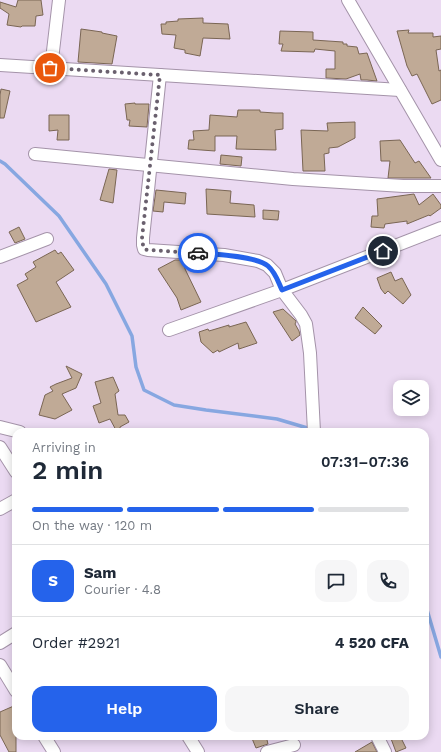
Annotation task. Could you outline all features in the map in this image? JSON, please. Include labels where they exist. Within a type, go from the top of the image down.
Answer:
[{"type":"street","points":[[50,68],[59,0]]},
{"type":"street","points":[[348,0],[441,160]]},
{"type":"street","points":[[0,65],[400,90]]},
{"type":"street","points":[[160,75],[142,238],[144,249],[224,255],[258,261],[267,265],[275,273],[282,290],[301,314],[306,324],[310,353],[314,428]]},
{"type":"street","points":[[35,154],[293,179],[404,186],[441,186]]},
{"type":"street","points":[[169,330],[282,290],[441,228]]},
{"type":"street","points":[[0,257],[47,239]]},
{"type":"street","points":[[0,428],[12,430]]},
{"type":"street","points":[[0,447],[12,466]]},
{"type":"street","points":[[0,509],[12,502]]},
{"type":"street","points":[[0,643],[12,636]]},
{"type":"street","points":[[0,665],[12,684]]},
{"type":"street","points":[[46,740],[54,752]]},
{"type":"street","points":[[190,740],[198,752]]},
{"type":"street","points":[[379,740],[385,752]]},
{"type":"street","points":[[267,752],[294,744]]},
{"type":"building","points":[[18,0],[41,0],[43,15],[36,16],[35,26],[21,27],[7,25],[9,14],[0,8],[0,2],[16,7]]},
{"type":"building","points":[[203,18],[203,23],[228,24],[230,39],[203,38],[200,56],[185,53],[185,50],[174,48],[176,35],[162,34],[161,24],[166,24],[166,22],[178,21],[178,19]]},
{"type":"building","points":[[81,29],[117,36],[112,64],[78,62]]},
{"type":"building","points":[[409,30],[408,33],[433,33],[433,37],[441,36],[441,49],[436,50],[439,71],[441,70],[441,100],[432,104],[417,74],[412,76],[407,66],[397,31]]},
{"type":"building","points":[[280,31],[313,32],[313,40],[343,42],[343,44],[347,44],[347,46],[357,47],[359,54],[367,53],[377,81],[361,80],[360,74],[346,79],[326,78],[326,69],[335,69],[335,51],[315,49],[314,52],[281,51],[283,44],[279,44]]},
{"type":"building","points":[[1,89],[10,91],[4,118],[0,118]]},
{"type":"building","points":[[125,104],[149,104],[147,127],[129,126],[130,120],[127,120]]},
{"type":"building","points":[[238,110],[260,110],[260,112],[283,113],[283,129],[275,130],[276,150],[236,149],[237,136],[215,136],[215,151],[188,149],[189,140],[194,140],[193,131],[209,130],[210,115],[237,117]]},
{"type":"building","points":[[49,115],[69,115],[69,140],[57,140],[58,130],[49,131]]},
{"type":"building","points":[[355,122],[355,138],[338,147],[329,148],[329,153],[324,154],[325,171],[303,171],[301,130],[328,131],[327,123]]},
{"type":"building","points":[[400,140],[415,163],[419,161],[431,178],[388,178],[390,161],[381,161],[380,141]]},
{"type":"building","points":[[221,155],[242,157],[241,166],[220,164]]},
{"type":"building","points":[[109,169],[117,170],[113,203],[100,200]]},
{"type":"building","points":[[206,189],[231,191],[230,203],[254,205],[255,217],[207,214]]},
{"type":"building","points":[[156,190],[186,193],[185,204],[164,202],[163,212],[153,211]]},
{"type":"building","points":[[414,194],[419,205],[433,194],[441,205],[441,208],[430,216],[429,215],[407,224],[407,221],[385,224],[384,228],[371,227],[372,216],[378,216],[377,199]]},
{"type":"building","points":[[263,210],[279,211],[278,220],[263,219]]},
{"type":"building","points":[[19,227],[25,239],[15,243],[9,232]]},
{"type":"building","points":[[55,250],[58,254],[61,252],[74,270],[56,282],[71,307],[36,322],[17,285],[28,279],[25,274],[36,267],[33,262]]},
{"type":"building","points":[[175,260],[185,260],[185,269],[201,302],[181,310],[177,298],[158,269]]},
{"type":"building","points":[[391,272],[395,281],[402,278],[411,295],[403,304],[388,291],[385,294],[381,289],[377,278]]},
{"type":"building","points":[[363,307],[382,326],[375,334],[355,318]]},
{"type":"building","points":[[283,309],[296,321],[295,324],[299,331],[300,335],[292,341],[273,312]]},
{"type":"building","points":[[246,322],[257,343],[239,349],[238,343],[219,352],[218,350],[213,353],[201,342],[199,332],[208,329],[209,331],[229,325],[229,327]]},
{"type":"building","points":[[66,366],[82,374],[76,388],[62,394],[72,410],[55,419],[39,415],[45,395],[53,391],[50,387],[72,378]]},
{"type":"building","points":[[113,377],[119,391],[115,394],[118,415],[125,415],[129,422],[120,428],[115,428],[110,419],[99,423],[93,406],[101,403],[95,382]]},
{"type":"building","points":[[12,707],[12,740],[16,740],[16,752],[9,752],[0,735],[0,712]]},
{"type":"building","points":[[253,740],[267,740],[268,744],[256,748]]},
{"type":"building","points":[[392,740],[402,740],[406,748],[396,752]]},
{"type":"building","points":[[372,742],[377,752],[355,752]]},
{"type":"waterway","points":[[0,161],[5,164],[59,216],[106,284],[132,336],[136,367],[144,390],[174,405],[277,419],[307,428]]},
{"type":"waterway","points":[[429,616],[441,657]]},
{"type":"way so far","points":[[50,68],[160,75],[142,238],[143,245],[144,249],[148,250],[198,253]]},
{"type":"route","points":[[198,253],[224,255],[258,261],[267,265],[275,273],[282,290],[383,251]]}]
